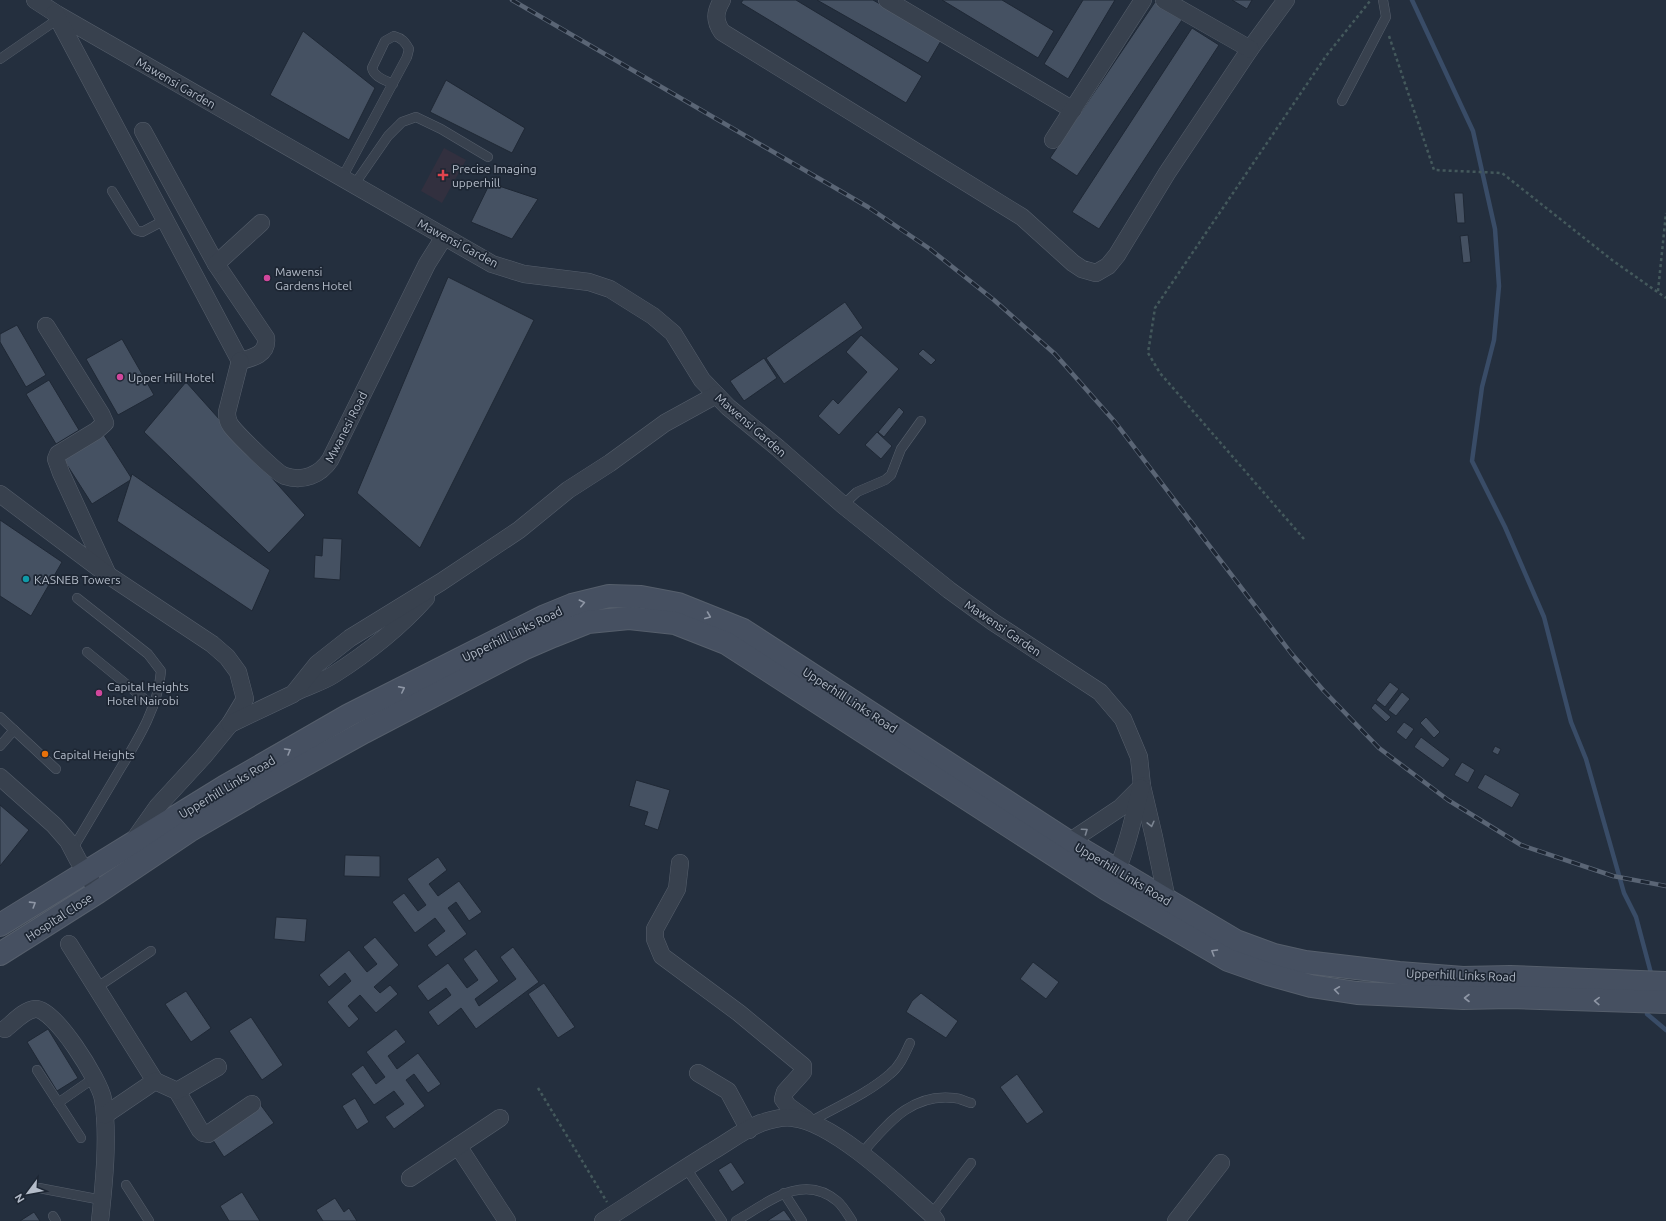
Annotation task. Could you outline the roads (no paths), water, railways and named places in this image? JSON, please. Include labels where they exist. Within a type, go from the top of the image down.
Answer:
[{"type":"street","name":"Mawensi Garden","points":[[35,0],[57,16],[492,264],[524,274],[588,282],[610,289],[653,316],[673,333],[702,380],[728,407],[778,448],[843,505],[949,590],[987,618],[1100,692],[1123,719],[1139,757],[1142,786]]},
{"type":"street","points":[[722,0],[716,16],[716,24],[722,32],[1022,217],[1073,263],[1096,273],[1108,266],[1117,254],[1167,173],[1250,49],[1286,0]]},
{"type":"street","points":[[887,0],[1072,110]]},
{"type":"street","points":[[1053,140],[1143,0]]},
{"type":"street","points":[[1164,0],[1250,49]]},
{"type":"street","points":[[57,16],[240,361],[250,359],[262,353],[266,344],[266,338],[216,264],[144,131]]},
{"type":"street","points":[[216,264],[261,223]]},
{"type":"street","name":"Mwanesi Road","points":[[240,361],[227,412],[231,426],[259,455],[284,476],[297,478],[308,477],[320,472],[330,460],[427,264],[444,237]]},
{"type":"street","points":[[46,326],[101,414],[105,423],[96,431],[58,454],[56,459],[108,575]]},
{"type":"street","points":[[230,724],[293,694],[317,664],[350,638],[441,582],[519,530],[568,490],[610,464],[665,423],[716,395]]},
{"type":"street","points":[[0,494],[108,575],[212,644],[227,657],[238,672],[245,699],[230,724],[203,757],[158,806],[131,844]]},
{"type":"street","name":"Upperhill Links Road","points":[[86,871],[349,715],[545,616],[572,605],[609,596],[641,597],[678,604],[743,630],[1063,850],[1108,890],[1228,960],[1268,974],[1311,986],[1357,993],[1456,998],[1636,992]]},
{"type":"street","name":"Upperhill Links Road","points":[[98,892],[189,831],[256,792],[364,732],[509,657],[553,636],[588,622],[629,618],[675,623],[726,643],[1063,850],[1118,870],[1236,941],[1274,955],[1305,962],[1399,973],[1463,978],[1510,977],[1609,980],[1636,992]]},
{"type":"street","name":"Hospital Close","points":[[0,777],[54,825],[68,841],[98,892],[0,954]]},
{"type":"street","points":[[1063,850],[1120,808],[1142,786]]},
{"type":"street","points":[[1108,890],[1118,870],[1142,786]]},
{"type":"street","points":[[1142,786],[1167,900]]},
{"type":"street","points":[[680,863],[677,889],[655,929],[655,939],[662,956],[739,1013],[803,1066],[803,1072],[785,1092],[783,1099],[788,1106],[810,1122],[835,1136],[861,1154],[932,1219]]},
{"type":"street","name":"Hospital Close","points":[[0,925],[86,871]]},
{"type":"street","points":[[69,944],[155,1081],[177,1092],[203,1133],[208,1134],[252,1104]]},
{"type":"street","points":[[1636,992],[1666,982]]},
{"type":"street","points":[[1636,992],[1666,1002]]},
{"type":"street","points":[[5,1029],[28,1011],[36,1008],[43,1010],[53,1018],[72,1041],[94,1078],[103,1097],[105,1115],[104,1184],[100,1221]]},
{"type":"street","points":[[177,1092],[218,1067]]},
{"type":"street","points":[[698,1073],[728,1091],[749,1130]]},
{"type":"street","points":[[105,1115],[155,1081]]},
{"type":"street","points":[[410,1178],[500,1118]]},
{"type":"street","points":[[608,1218],[686,1168],[760,1124],[779,1118],[793,1118],[810,1122]]},
{"type":"street","points":[[458,1146],[507,1221]]},
{"type":"street","points":[[1176,1221],[1221,1163]]},
{"type":"lane","points":[[1342,101],[1386,17],[1382,0]]},
{"type":"lane","points":[[0,59],[57,16]]},
{"type":"lane","points":[[348,181],[407,57],[409,49],[400,37],[394,36],[385,41],[372,68],[376,76],[393,84]]},
{"type":"lane","points":[[348,181],[402,122],[416,117],[441,129],[488,157]]},
{"type":"lane","points":[[112,191],[136,230],[142,232],[165,220]]},
{"type":"lane","points":[[843,505],[857,492],[885,480],[891,475],[902,449],[922,421]]},
{"type":"lane","points":[[72,850],[137,740],[153,706],[160,686],[161,671],[148,654],[78,598]]},
{"type":"lane","points":[[87,652],[153,706]]},
{"type":"lane","points":[[0,717],[56,769]]},
{"type":"lane","points":[[0,746],[14,730]]},
{"type":"lane","points":[[96,988],[151,951]]},
{"type":"lane","points":[[810,1122],[870,1088],[891,1074],[901,1061],[910,1043]]},
{"type":"lane","points":[[37,1070],[81,1138]]},
{"type":"lane","points":[[58,1104],[94,1078]]},
{"type":"lane","points":[[861,1154],[894,1117],[909,1107],[930,1099],[954,1098],[972,1103]]},
{"type":"lane","points":[[932,1219],[971,1163]]},
{"type":"lane","points":[[686,1168],[722,1221]]},
{"type":"lane","points":[[126,1185],[149,1221]]},
{"type":"lane","points":[[39,1188],[102,1200]]},
{"type":"lane","points":[[736,1221],[784,1193],[806,1189],[825,1193],[838,1202],[852,1221]]},
{"type":"lane","points":[[784,1193],[802,1221]]},
{"type":"waterway","points":[[1412,0],[1473,131],[1495,229],[1499,286],[1494,340],[1482,387],[1472,461],[1505,527],[1544,617],[1571,722],[1586,759],[1624,893],[1636,917],[1652,977]]},
{"type":"waterway","points":[[1648,1008],[1647,1014],[1666,1030]]},
{"type":"railway","points":[[512,0],[868,207],[930,249],[994,300],[1055,354],[1115,422],[1291,653],[1324,691],[1379,748],[1448,800],[1521,845],[1613,876],[1666,886]]},
{"type":"place","name":"Precise Imaging upperhill","points":[[443,175]]},
{"type":"place","name":"Mawensi Gardens Hotel","points":[[267,278]]},
{"type":"place","name":"Upper Hill Hotel","points":[[120,377]]},
{"type":"place","name":"KASNEB Towers","points":[[26,579]]},
{"type":"place","name":"Capital Heights Hotel Nairobi","points":[[99,693]]},
{"type":"place","name":"Capital Heights","points":[[45,754]]}]
